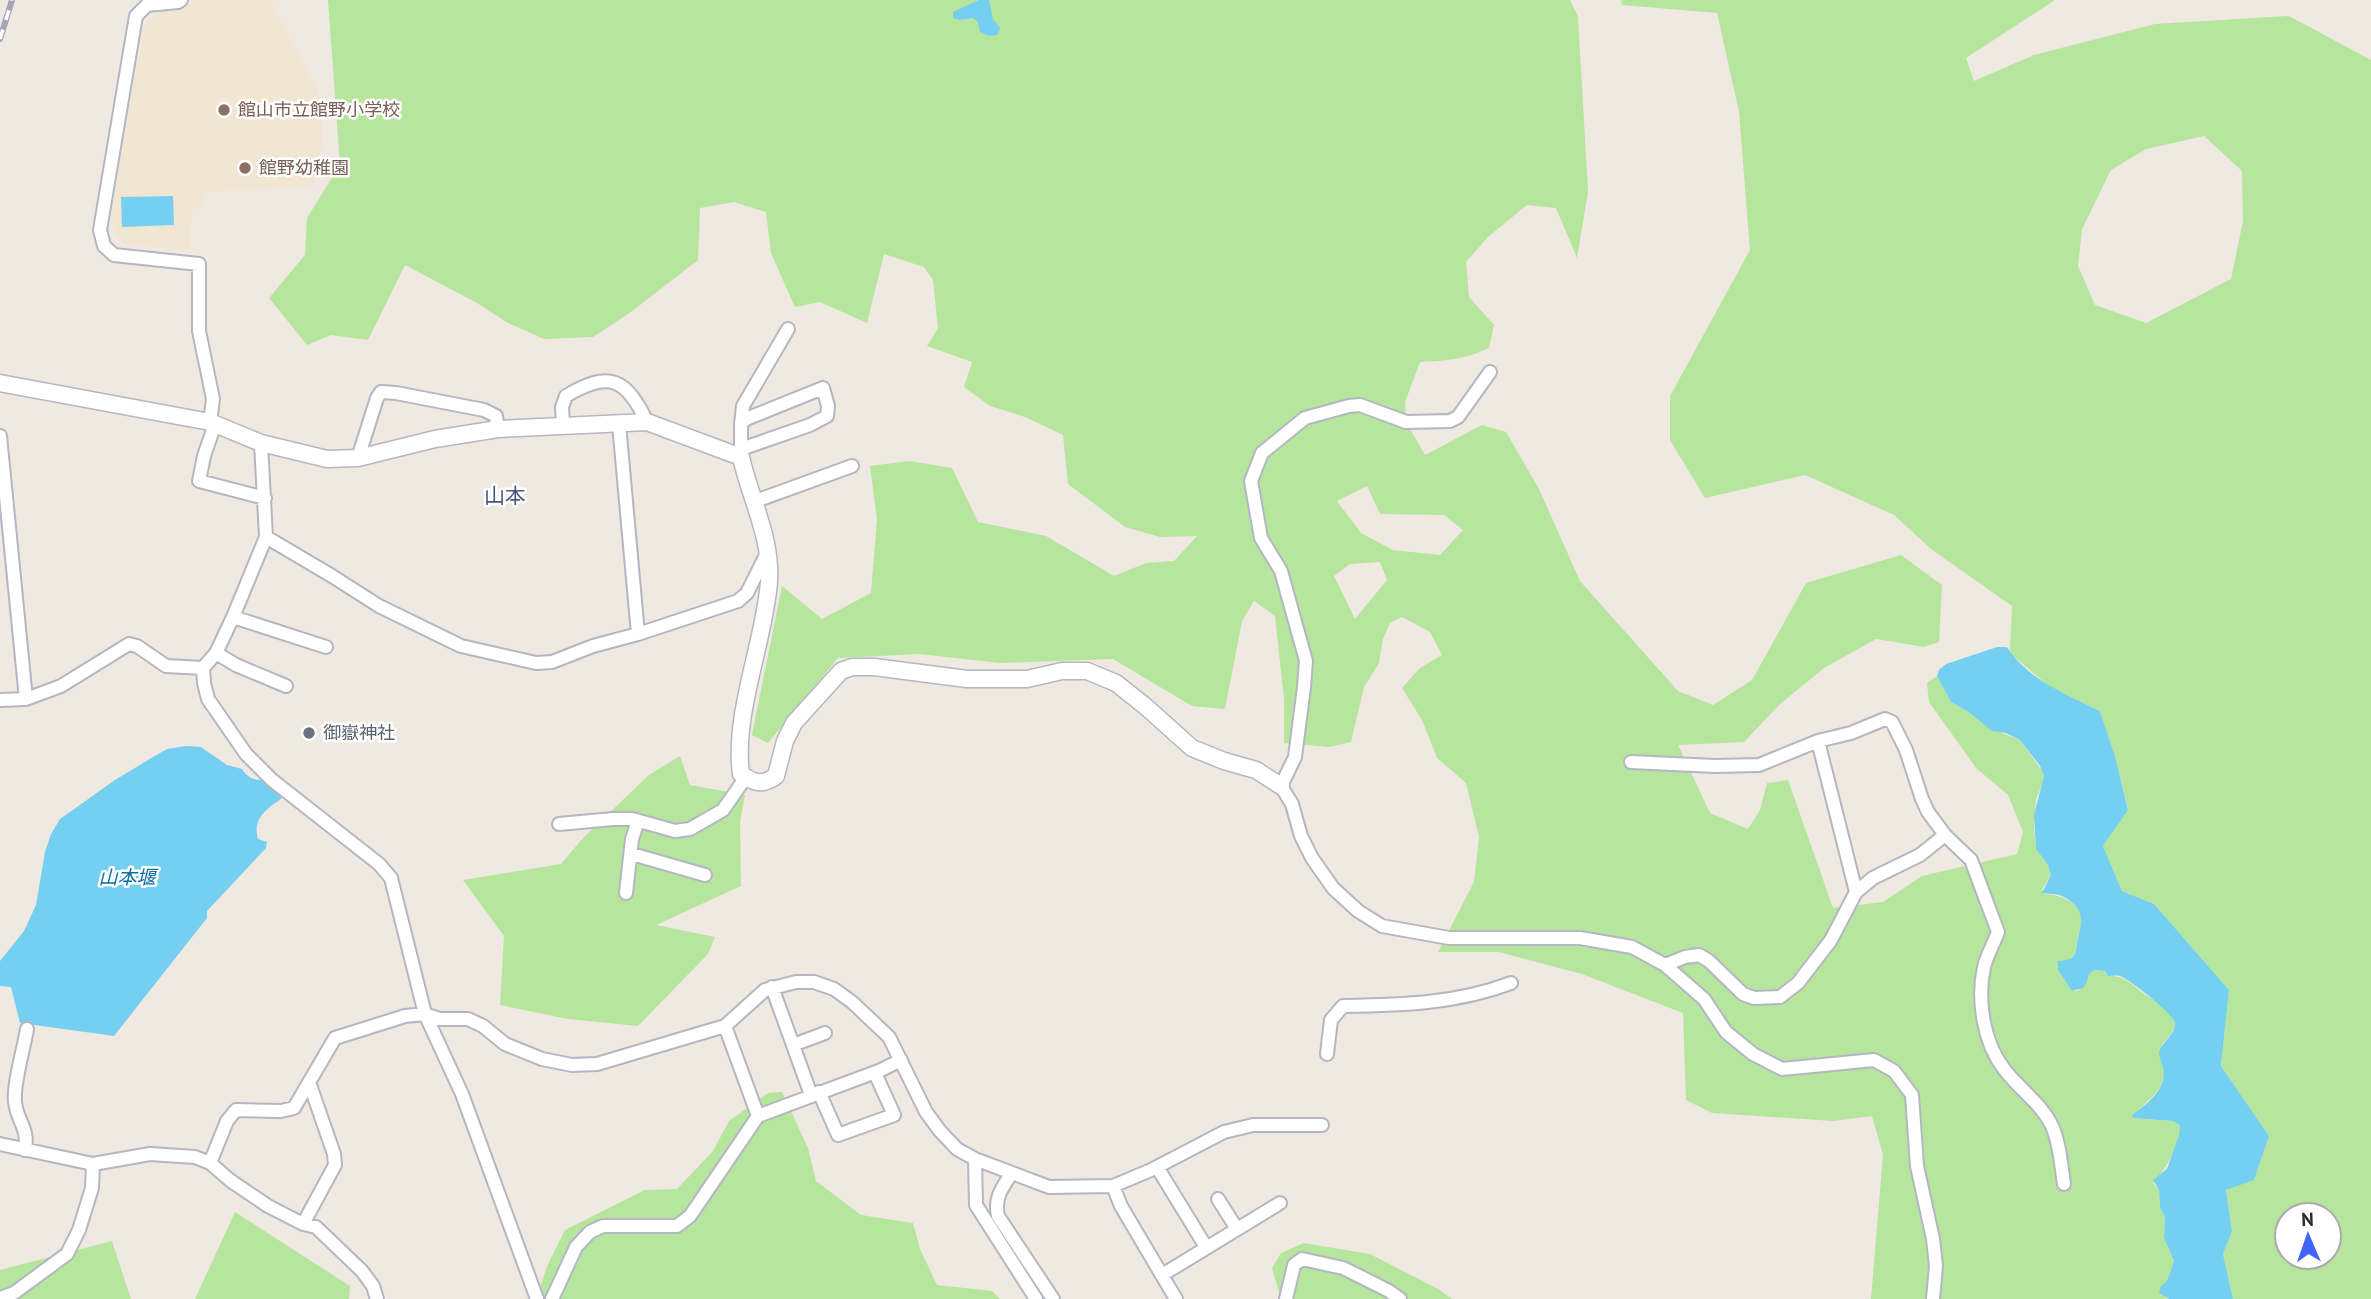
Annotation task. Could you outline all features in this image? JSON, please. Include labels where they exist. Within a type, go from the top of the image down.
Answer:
[{"type":"street","points":[[181,0],[147,5],[136,16],[100,230],[104,246],[114,255],[199,264],[200,331],[213,399],[213,423],[199,481],[265,498]]},
{"type":"street","points":[[788,329],[743,406],[741,424],[741,453],[768,551],[769,581],[745,710],[739,758],[741,774],[751,781],[767,782],[776,776],[785,741],[794,723],[841,671],[852,667],[874,667],[967,679],[1027,679],[1062,671],[1087,671],[1116,683],[1192,748],[1256,770],[1281,786],[1292,804],[1301,836],[1312,858],[1333,888],[1358,911],[1382,926],[1449,938],[1580,938],[1632,947],[1665,965],[1704,999],[1726,1032],[1753,1054],[1782,1069],[1874,1060],[1894,1071],[1912,1096],[1917,1166],[1936,1266],[1933,1299]]},
{"type":"street","points":[[1281,786],[1295,757],[1306,661],[1281,571],[1261,538],[1251,481],[1262,453],[1306,418],[1349,405],[1360,405],[1406,422],[1450,421],[1458,417],[1490,372]]},
{"type":"street","points":[[563,426],[562,407],[566,396],[597,381],[615,381],[627,390],[637,401],[647,422]]},
{"type":"street","points":[[0,383],[213,423],[261,443],[327,459],[358,458],[435,439],[498,429],[647,422],[741,453],[827,416],[828,406],[823,388],[746,418],[741,424]]},
{"type":"street","points":[[358,458],[381,392],[484,410],[496,416],[498,429]]},
{"type":"street","points":[[619,424],[638,634]]},
{"type":"street","points":[[0,436],[26,699]]},
{"type":"street","points":[[261,443],[266,537],[216,653],[203,668],[208,699],[246,754],[272,780],[379,864],[391,878],[425,1014],[462,1094],[537,1299]]},
{"type":"street","points":[[753,502],[852,466]]},
{"type":"street","points":[[266,537],[379,606],[461,646],[536,663],[552,662],[593,646],[737,601],[747,593],[768,551]]},
{"type":"street","points":[[233,617],[326,647]]},
{"type":"street","points":[[0,700],[26,699],[61,686],[129,644],[137,646],[166,666],[203,668]]},
{"type":"street","points":[[216,653],[286,686]]},
{"type":"street","points":[[1631,762],[1759,765],[1818,741],[1851,733],[1885,719],[1892,722],[1906,750],[1922,799],[1945,835],[1971,860],[1998,932],[1984,966],[1983,1018],[1992,1049],[2003,1068],[2043,1111],[2053,1129],[2064,1184]]},
{"type":"street","points":[[1818,741],[1856,892]]},
{"type":"street","points":[[559,824],[613,819],[638,821],[675,831],[690,829],[723,810],[746,777]]},
{"type":"street","points":[[626,893],[632,839],[638,821]]},
{"type":"street","points":[[1665,965],[1699,955],[1709,961],[1743,994],[1754,998],[1780,997],[1798,983],[1830,940],[1856,892],[1873,878],[1920,855],[1945,835]]},
{"type":"street","points":[[632,854],[705,875]]},
{"type":"street","points":[[210,1163],[227,1121],[236,1110],[288,1111],[294,1108],[335,1038],[405,1016],[425,1014],[439,1019],[468,1019],[505,1044],[524,1053],[572,1065],[597,1064],[725,1026],[765,990],[796,982],[814,982],[834,989],[889,1037],[926,1112],[957,1149],[1011,1174],[1049,1187],[1113,1186],[1157,1167],[1224,1132],[1253,1125],[1322,1125]]},
{"type":"street","points":[[1327,1054],[1331,1020],[1343,1006],[1424,1004],[1483,994],[1511,983]]},
{"type":"street","points":[[772,988],[793,1045],[815,1094],[838,1135],[894,1115],[875,1073]]},
{"type":"street","points":[[725,1026],[758,1116]]},
{"type":"street","points":[[25,1150],[27,1136],[24,1124],[17,1114],[14,1099],[27,1029]]},
{"type":"street","points":[[793,1045],[825,1033]]},
{"type":"street","points":[[552,1299],[576,1247],[590,1232],[603,1226],[677,1226],[690,1216],[758,1116],[875,1073],[901,1060]]},
{"type":"street","points":[[303,1224],[335,1165],[334,1154],[309,1082]]},
{"type":"street","points":[[0,1144],[93,1164],[150,1154],[195,1157],[210,1163],[268,1206],[303,1224],[316,1227],[362,1272],[373,1286],[377,1299]]},
{"type":"street","points":[[975,1159],[976,1205],[1036,1299]]},
{"type":"street","points":[[0,1298],[15,1293],[67,1254],[79,1230],[92,1188],[93,1164]]},
{"type":"street","points":[[1157,1167],[1206,1247]]},
{"type":"street","points":[[1011,1174],[995,1205],[998,1216],[1053,1299]]},
{"type":"street","points":[[1113,1186],[1121,1206],[1176,1299]]},
{"type":"street","points":[[1219,1199],[1237,1229]]},
{"type":"street","points":[[1162,1275],[1280,1203]]},
{"type":"street","points":[[1286,1299],[1294,1265],[1302,1259],[1343,1268],[1389,1291],[1399,1299]]},
{"type":"shaded area","name":"館山市立館野小学校","points":[[195,0],[270,0],[318,92],[323,137],[314,186],[205,192],[203,204],[192,211],[189,252],[126,244],[117,237],[110,220],[146,22],[155,13],[184,10]]},
{"type":"green space","points":[[328,0],[1570,0],[1578,16],[1588,192],[1577,258],[1556,208],[1527,205],[1488,237],[1466,262],[1469,297],[1494,325],[1489,348],[1456,359],[1420,362],[1405,402],[1406,422],[1425,455],[1482,425],[1506,432],[1539,489],[1580,581],[1678,691],[1713,705],[1752,680],[1806,583],[1901,555],[1942,585],[1939,642],[1924,647],[1876,639],[1824,668],[1779,705],[1744,742],[1678,745],[1710,813],[1748,829],[1760,810],[1767,783],[1788,780],[1833,908],[1883,902],[1922,876],[2017,854],[2023,832],[2008,795],[1976,768],[1929,702],[1927,683],[1937,676],[1951,702],[1987,727],[2020,740],[2043,772],[2044,780],[2036,799],[2034,828],[2036,849],[2048,865],[2051,875],[2042,890],[2044,894],[2071,902],[2081,913],[2082,927],[2075,954],[2060,973],[2072,991],[2078,991],[2087,982],[2089,974],[2095,970],[2105,971],[2108,976],[2120,977],[2167,1010],[2174,1019],[2173,1030],[2160,1052],[2164,1070],[2160,1087],[2133,1118],[2173,1121],[2180,1125],[2171,1157],[2153,1183],[2159,1190],[2160,1208],[2165,1217],[2164,1238],[2174,1261],[2165,1298],[2169,1299],[1871,1299],[1883,1155],[1872,1116],[1833,1121],[1712,1113],[1686,1100],[1683,1013],[1582,974],[1499,952],[1438,952],[1474,882],[1479,837],[1466,783],[1437,758],[1422,720],[1402,688],[1420,668],[1442,655],[1430,632],[1402,617],[1390,623],[1383,639],[1379,663],[1364,687],[1351,742],[1329,747],[1284,743],[1284,699],[1275,616],[1254,601],[1242,621],[1225,709],[1192,706],[1113,659],[1000,663],[919,654],[838,658],[768,743],[752,735],[782,586],[822,619],[871,593],[877,519],[870,466],[909,461],[952,468],[978,522],[1046,536],[1114,576],[1146,563],[1174,561],[1197,536],[1160,537],[1125,527],[1068,484],[1063,435],[1025,417],[990,406],[964,387],[972,362],[927,346],[938,328],[933,280],[924,267],[884,254],[867,323],[820,302],[795,307],[771,253],[766,212],[734,202],[700,208],[698,260],[631,312],[593,337],[544,339],[508,323],[477,303],[405,265],[368,340],[331,335],[307,345],[269,298],[305,255],[307,218],[340,165]],"holes":[[[1367,486],[1380,514],[1444,515],[1463,530],[1440,555],[1393,550],[1361,533],[1337,501]],[[1380,562],[1387,580],[1355,619],[1334,576],[1350,564]]]},
{"type":"green space","points":[[1621,0],[2055,0],[1966,58],[1974,81],[2034,55],[2155,24],[2289,16],[2371,60],[2371,1299],[2233,1299],[2223,1254],[2232,1231],[2226,1189],[2269,1136],[2221,1066],[2229,990],[2154,904],[2122,891],[2103,846],[2128,809],[2100,711],[2050,687],[2012,655],[2012,606],[1931,549],[1894,515],[1805,475],[1705,498],[1670,440],[1670,396],[1750,250],[1739,112],[1717,13],[1622,5]],"holes":[[[2204,136],[2242,171],[2243,221],[2231,279],[2146,323],[2095,305],[2078,266],[2082,229],[2111,170],[2146,149]]]},
{"type":"green space","points":[[680,756],[690,785],[745,795],[740,822],[741,886],[656,925],[715,937],[708,954],[638,1026],[568,1019],[500,1005],[504,936],[463,880],[561,864],[583,838],[649,775]]},
{"type":"green space","points":[[782,1092],[808,1148],[816,1181],[861,1215],[913,1223],[920,1249],[937,1285],[992,1291],[1000,1299],[536,1299],[548,1264],[565,1230],[645,1190],[677,1189],[713,1151],[729,1121],[768,1093]]},
{"type":"green space","points":[[235,1212],[350,1286],[349,1299],[195,1299]]},
{"type":"green space","points":[[112,1241],[131,1299],[0,1299],[0,1270]]},
{"type":"green space","points":[[1304,1243],[1370,1254],[1452,1299],[1281,1299],[1272,1268],[1281,1253]]},
{"type":"water","points":[[979,0],[989,0],[993,19],[1000,28],[997,35],[989,36],[980,32],[978,22],[973,18],[953,18],[953,12]]},
{"type":"water","points":[[173,196],[174,225],[122,227],[121,197]]},
{"type":"water","points":[[1997,647],[2007,647],[2025,668],[2037,677],[2100,711],[2115,756],[2128,810],[2103,846],[2122,891],[2154,904],[2229,990],[2221,1066],[2269,1136],[2254,1180],[2226,1190],[2232,1231],[2223,1254],[2233,1299],[2169,1299],[2159,1293],[2161,1286],[2167,1281],[2174,1261],[2164,1238],[2165,1217],[2160,1208],[2159,1190],[2153,1180],[2167,1169],[2180,1125],[2173,1121],[2133,1118],[2132,1115],[2155,1096],[2162,1083],[2164,1076],[2159,1052],[2173,1031],[2175,1023],[2160,1005],[2120,976],[2108,976],[2105,971],[2095,970],[2089,974],[2083,988],[2072,991],[2058,970],[2058,961],[2070,959],[2075,953],[2081,918],[2078,908],[2064,897],[2042,893],[2051,875],[2048,865],[2036,849],[2034,815],[2044,776],[2040,766],[2020,740],[2006,733],[1992,731],[1951,702],[1937,676],[1946,664]]},
{"type":"water","name":"山本堰","points":[[201,747],[227,765],[242,769],[251,778],[262,780],[282,798],[262,815],[257,825],[258,839],[267,842],[266,848],[207,911],[207,918],[114,1036],[20,1023],[11,987],[0,986],[0,961],[24,931],[36,905],[45,852],[51,834],[60,819],[115,780],[167,749]]},
{"type":"railway","points":[[0,39],[12,0]]},
{"type":"place","name":"館山市立館野小学校","points":[[224,110]]},
{"type":"place","name":"館野幼稚園","points":[[245,168]]},
{"type":"place","name":"御嶽神社","points":[[309,733]]},
{"type":"district","name":"山本","points":[[505,496]]}]
